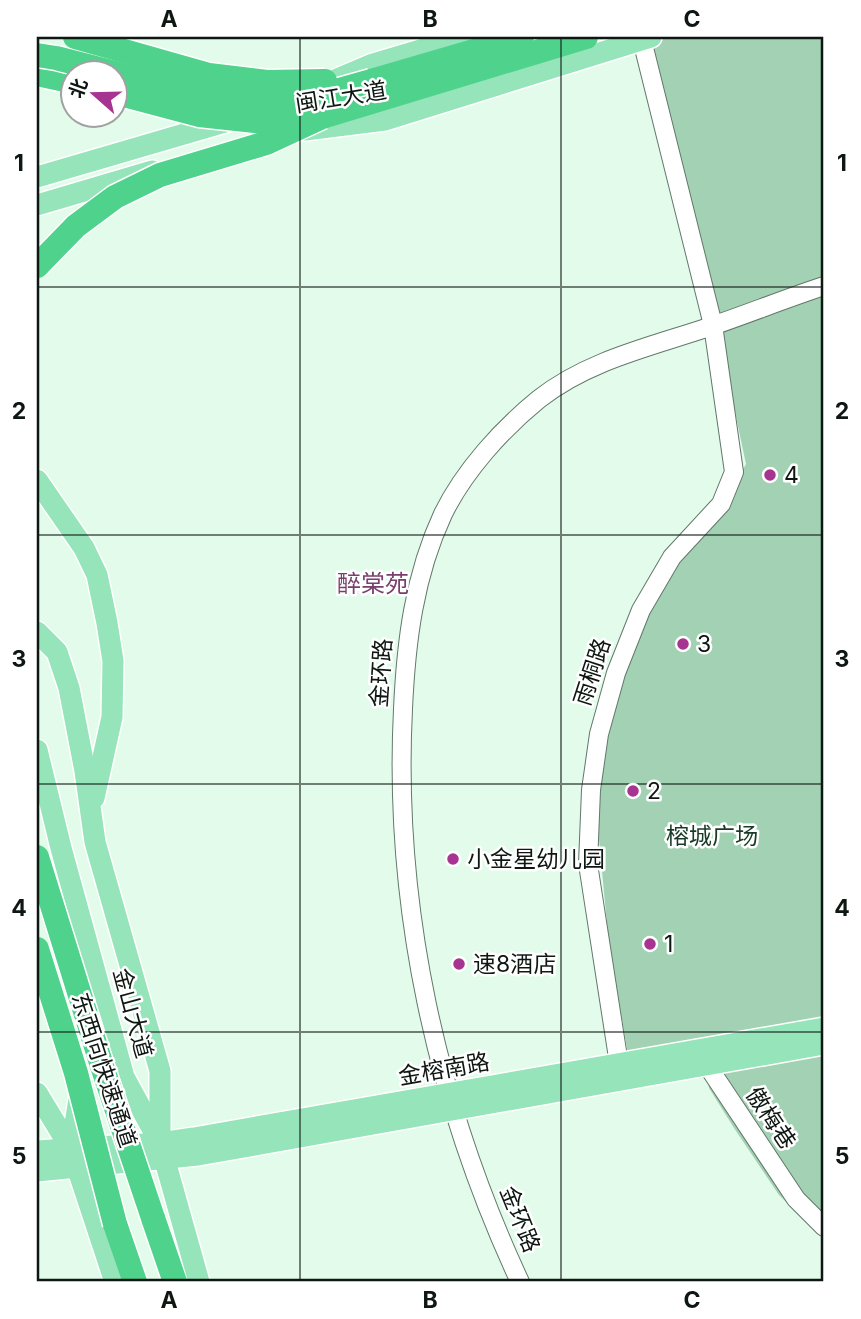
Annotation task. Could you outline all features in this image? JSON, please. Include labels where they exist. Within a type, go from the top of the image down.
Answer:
[{"type":"highway","points":[[75,37],[209,75],[267,82],[371,81]]},
{"type":"highway","points":[[37,55],[205,96],[264,102],[314,97],[522,37]]},
{"type":"highway","points":[[37,266],[76,226],[115,197],[160,175],[266,143],[322,117],[586,37]]},
{"type":"highway","points":[[37,74],[60,79]]},
{"type":"highway","points":[[130,97],[199,115],[264,122],[322,117]]},
{"type":"highway","name":"东西向快速通道","points":[[37,857],[97,1053],[175,1282]]},
{"type":"highway","name":"东西向快速通道","points":[[37,951],[135,1282]]},
{"type":"main road","name":"闽江大道","points":[[37,177],[264,110],[373,64],[464,37]]},
{"type":"main road","name":"闽江大道","points":[[37,205],[272,134],[385,120],[646,38]]},
{"type":"main road","points":[[37,480],[84,548],[97,575],[113,661],[111,717],[106,750],[94,791],[94,842]]},
{"type":"main road","points":[[37,632],[57,652],[69,688],[85,771],[94,842],[160,1071],[162,1152]]},
{"type":"main road","name":"金山大道","points":[[37,750],[124,1077],[162,1152],[199,1282]]},
{"type":"main road","points":[[37,951],[52,982],[82,1082],[74,1159]]},
{"type":"main road","name":"金榕南路","points":[[451,1103],[619,1064],[824,1028]]},
{"type":"main road","name":"金榕南路","points":[[74,1159],[162,1152],[824,1044]]},
{"type":"main road","points":[[37,1093],[74,1159],[115,1282]]},
{"type":"main road","points":[[37,1151],[74,1159]]},
{"type":"main road","points":[[37,1171],[74,1159]]},
{"type":"street","name":"雨桐路","points":[[619,1064],[589,882],[588,832],[593,766],[606,703],[641,610],[672,558],[721,504],[734,472],[713,326],[646,38]]},
{"type":"street","name":"金环路","points":[[520,1282],[491,1215],[451,1103],[439,1062],[414,933],[402,804],[402,729],[408,643],[416,592],[430,545],[445,510],[465,478],[497,439],[537,400],[573,377],[613,358],[824,286]]},
{"type":"street","name":"傲梅巷","points":[[707,1065],[796,1199],[824,1227]]},
{"type":"green space","name":"榕城广场","points":[[645,37],[824,37],[824,1239],[779,1195],[709,1088],[701,1039],[628,1054],[609,945],[598,829],[604,738],[624,664],[655,592],[714,520],[746,464],[687,184]]},
{"type":"place","name":"4","points":[[770,475]]},
{"type":"place","name":"3","points":[[683,644]]},
{"type":"place","name":"2","points":[[633,791]]},
{"type":"place","name":"小金星幼儿园","points":[[453,859]]},
{"type":"place","name":"1","points":[[650,944]]},
{"type":"place","name":"速8酒店","points":[[459,964]]},
{"type":"district","name":"醉棠苑","points":[[373,583]]}]
